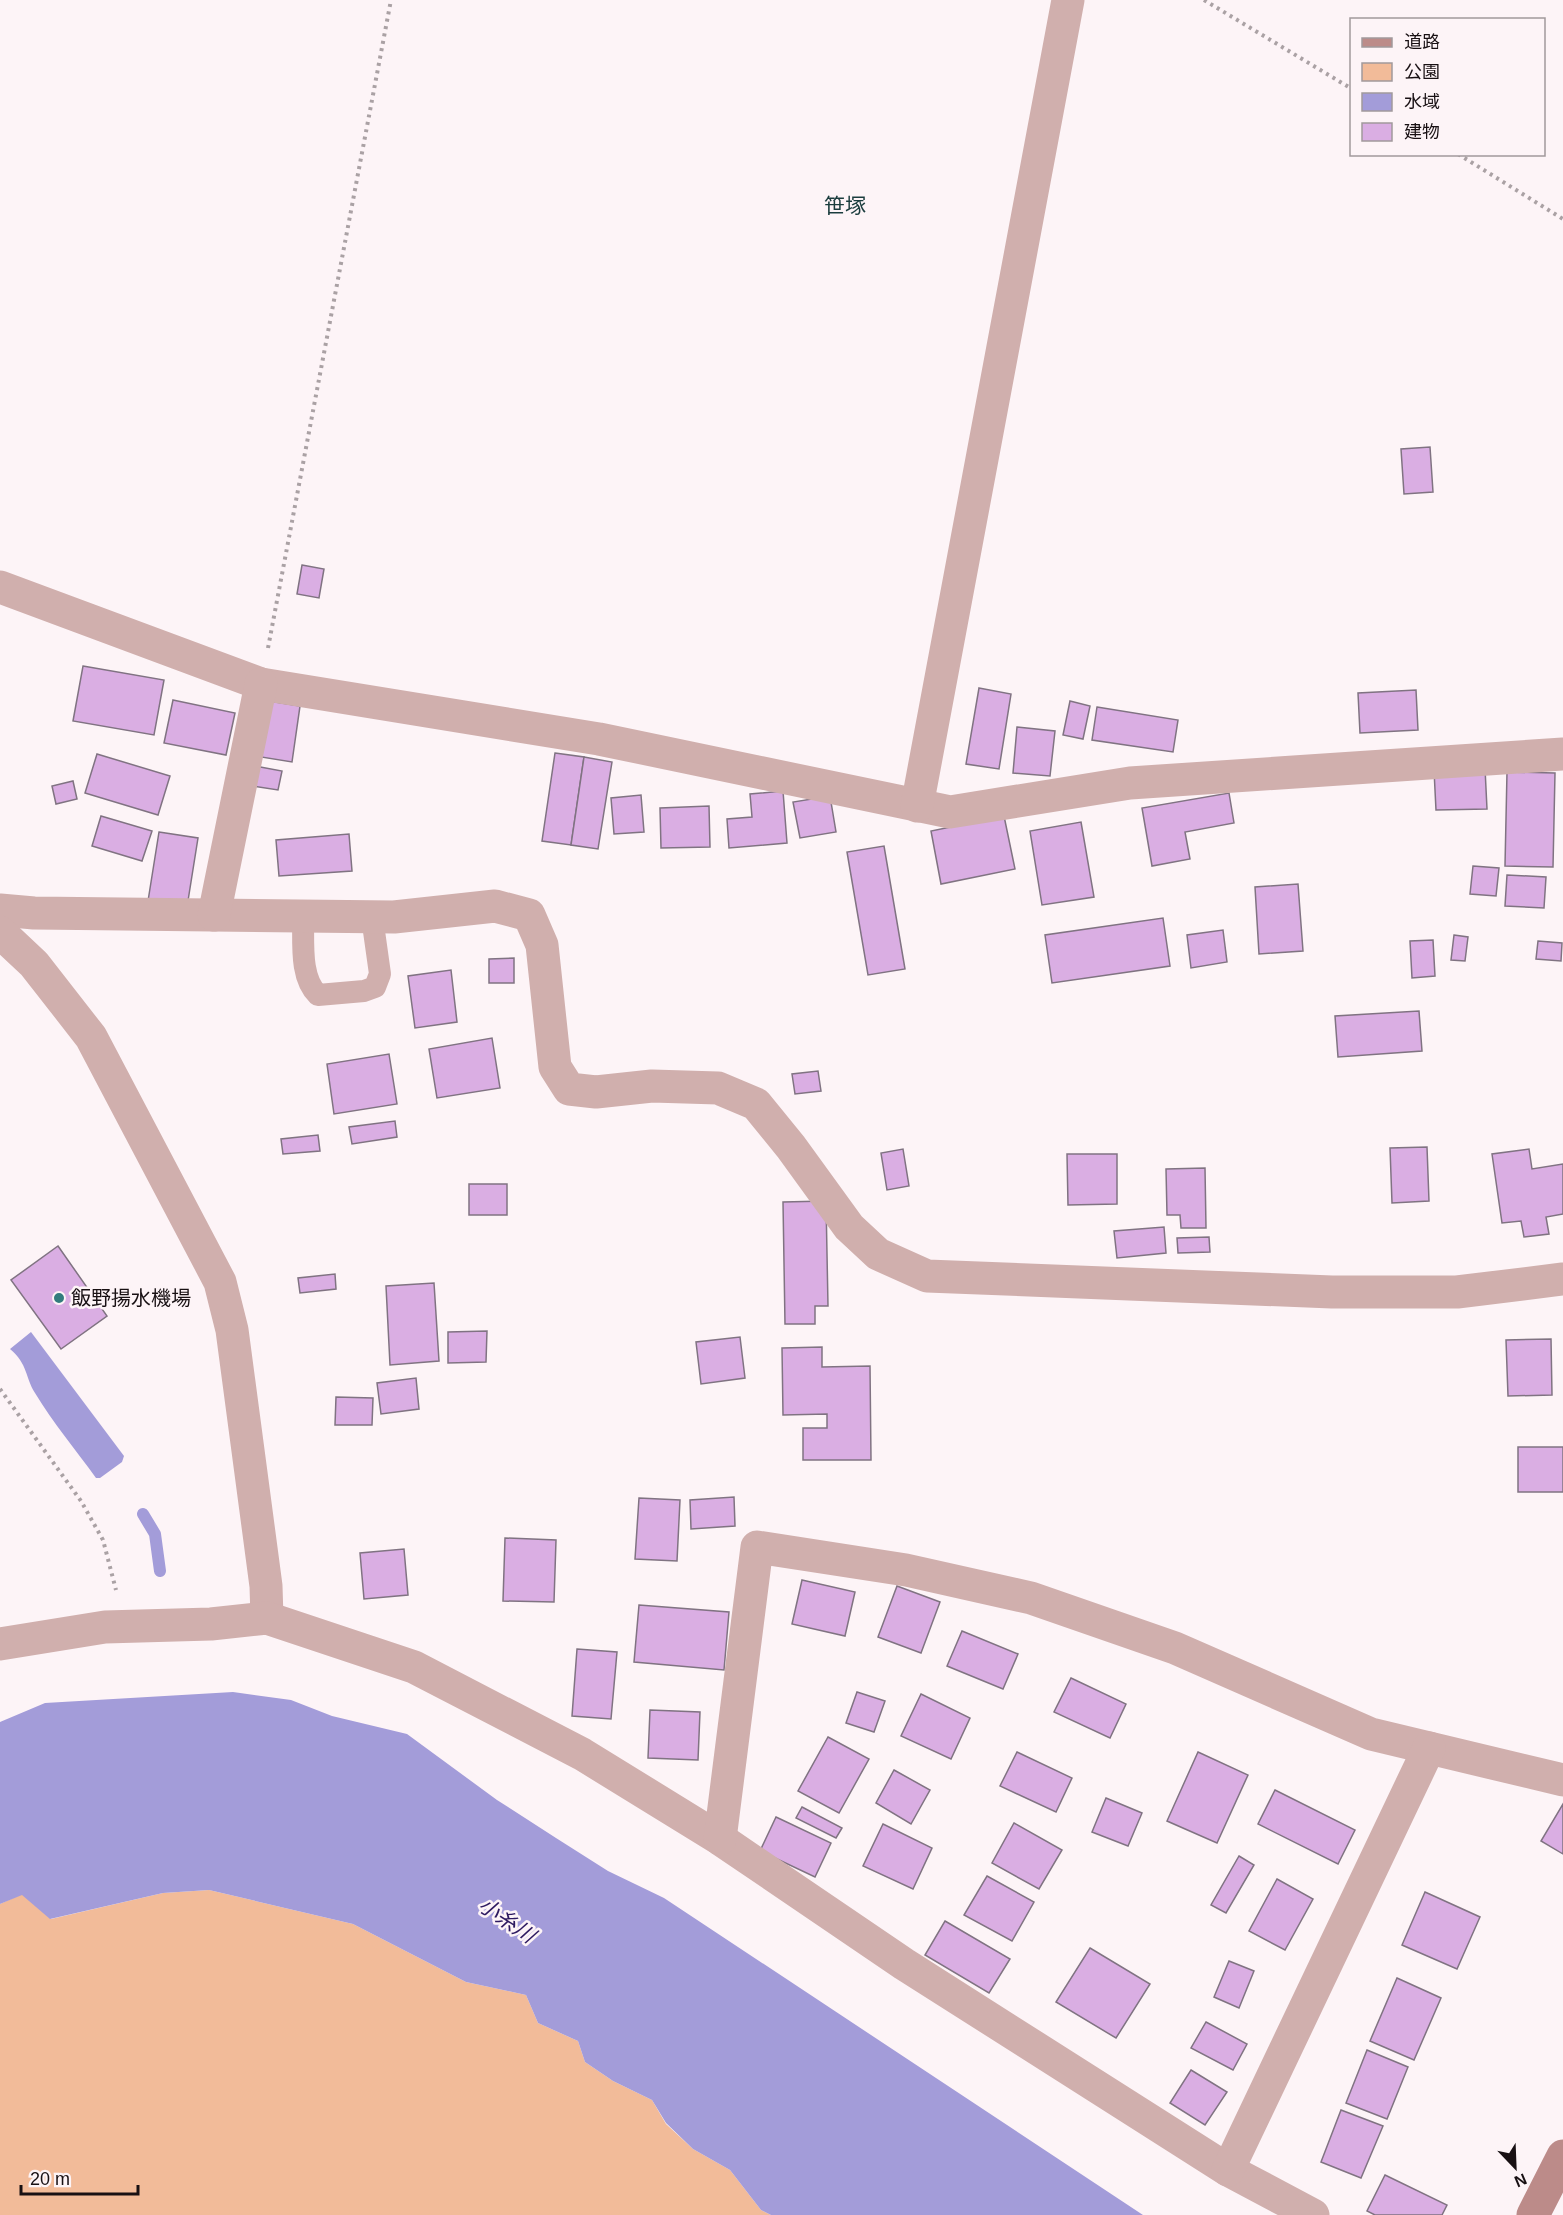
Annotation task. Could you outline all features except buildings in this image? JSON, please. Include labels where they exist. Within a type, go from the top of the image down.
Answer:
[{"type":"street","points":[[917,806],[1068,0]]},
{"type":"street","points":[[0,587],[261,684],[599,739],[950,812],[1130,783],[1563,754]]},
{"type":"street","points":[[214,915],[261,684]]},
{"type":"street","points":[[0,910],[34,913],[394,917],[495,906],[529,915],[542,945],[555,1067],[569,1089],[596,1092],[652,1086],[718,1088],[756,1104],[791,1147],[849,1227],[878,1254],[927,1276],[1355,1292],[1457,1292],[1563,1279]]},
{"type":"street","points":[[0,932],[34,964],[91,1037],[220,1281],[232,1330],[266,1586],[267,1618]]},
{"type":"street","points":[[720,1839],[757,1546],[906,1570],[1031,1598],[1175,1648],[1371,1734],[1563,1780]]},
{"type":"street","points":[[0,1644],[41,1636],[121,1626],[211,1624],[267,1618],[414,1667],[582,1754],[720,1839],[904,1964],[1228,2170],[1313,2215]]},
{"type":"street","points":[[1228,2170],[1429,1748]]},
{"type":"street","points":[[1533,2215],[1563,2156]]},
{"type":"lane","points":[[303,916],[305,965],[310,987],[318,994],[364,991],[375,987],[380,974],[372,917]]},
{"type":"path","points":[[261,684],[391,0]]},
{"type":"path","points":[[1204,0],[1350,88]]},
{"type":"path","points":[[1461,156],[1563,219]]},
{"type":"path","points":[[0,1389],[81,1501],[103,1540],[118,1599],[121,1626]]},
{"type":"green space","points":[[209,1890],[353,1924],[466,1982],[526,1995],[538,2023],[578,2041],[585,2062],[613,2081],[652,2100],[666,2124],[693,2149],[730,2170],[761,2210],[771,2215],[0,2215],[0,1904],[22,1894],[51,1919],[163,1893]]},
{"type":"water","points":[[31,1332],[124,1456],[122,1462],[100,1478],[96,1478],[49,1415],[32,1387],[20,1360],[10,1349]]},
{"type":"water","name":"小糸川","points":[[233,1692],[291,1700],[332,1716],[407,1734],[497,1800],[608,1871],[664,1898],[1143,2215],[771,2215],[761,2210],[730,2170],[693,2149],[666,2123],[652,2100],[613,2081],[585,2062],[578,2041],[538,2023],[526,1995],[466,1982],[353,1924],[209,1890],[163,1893],[50,1919],[22,1895],[0,1904],[0,1722],[45,1703]]},
{"type":"waterway","points":[[143,1514],[155,1534],[160,1571]]},
{"type":"place","name":"飯野揚水機場","points":[[59,1298]]},
{"type":"district","name":"笹塚","points":[[845,205]]}]
